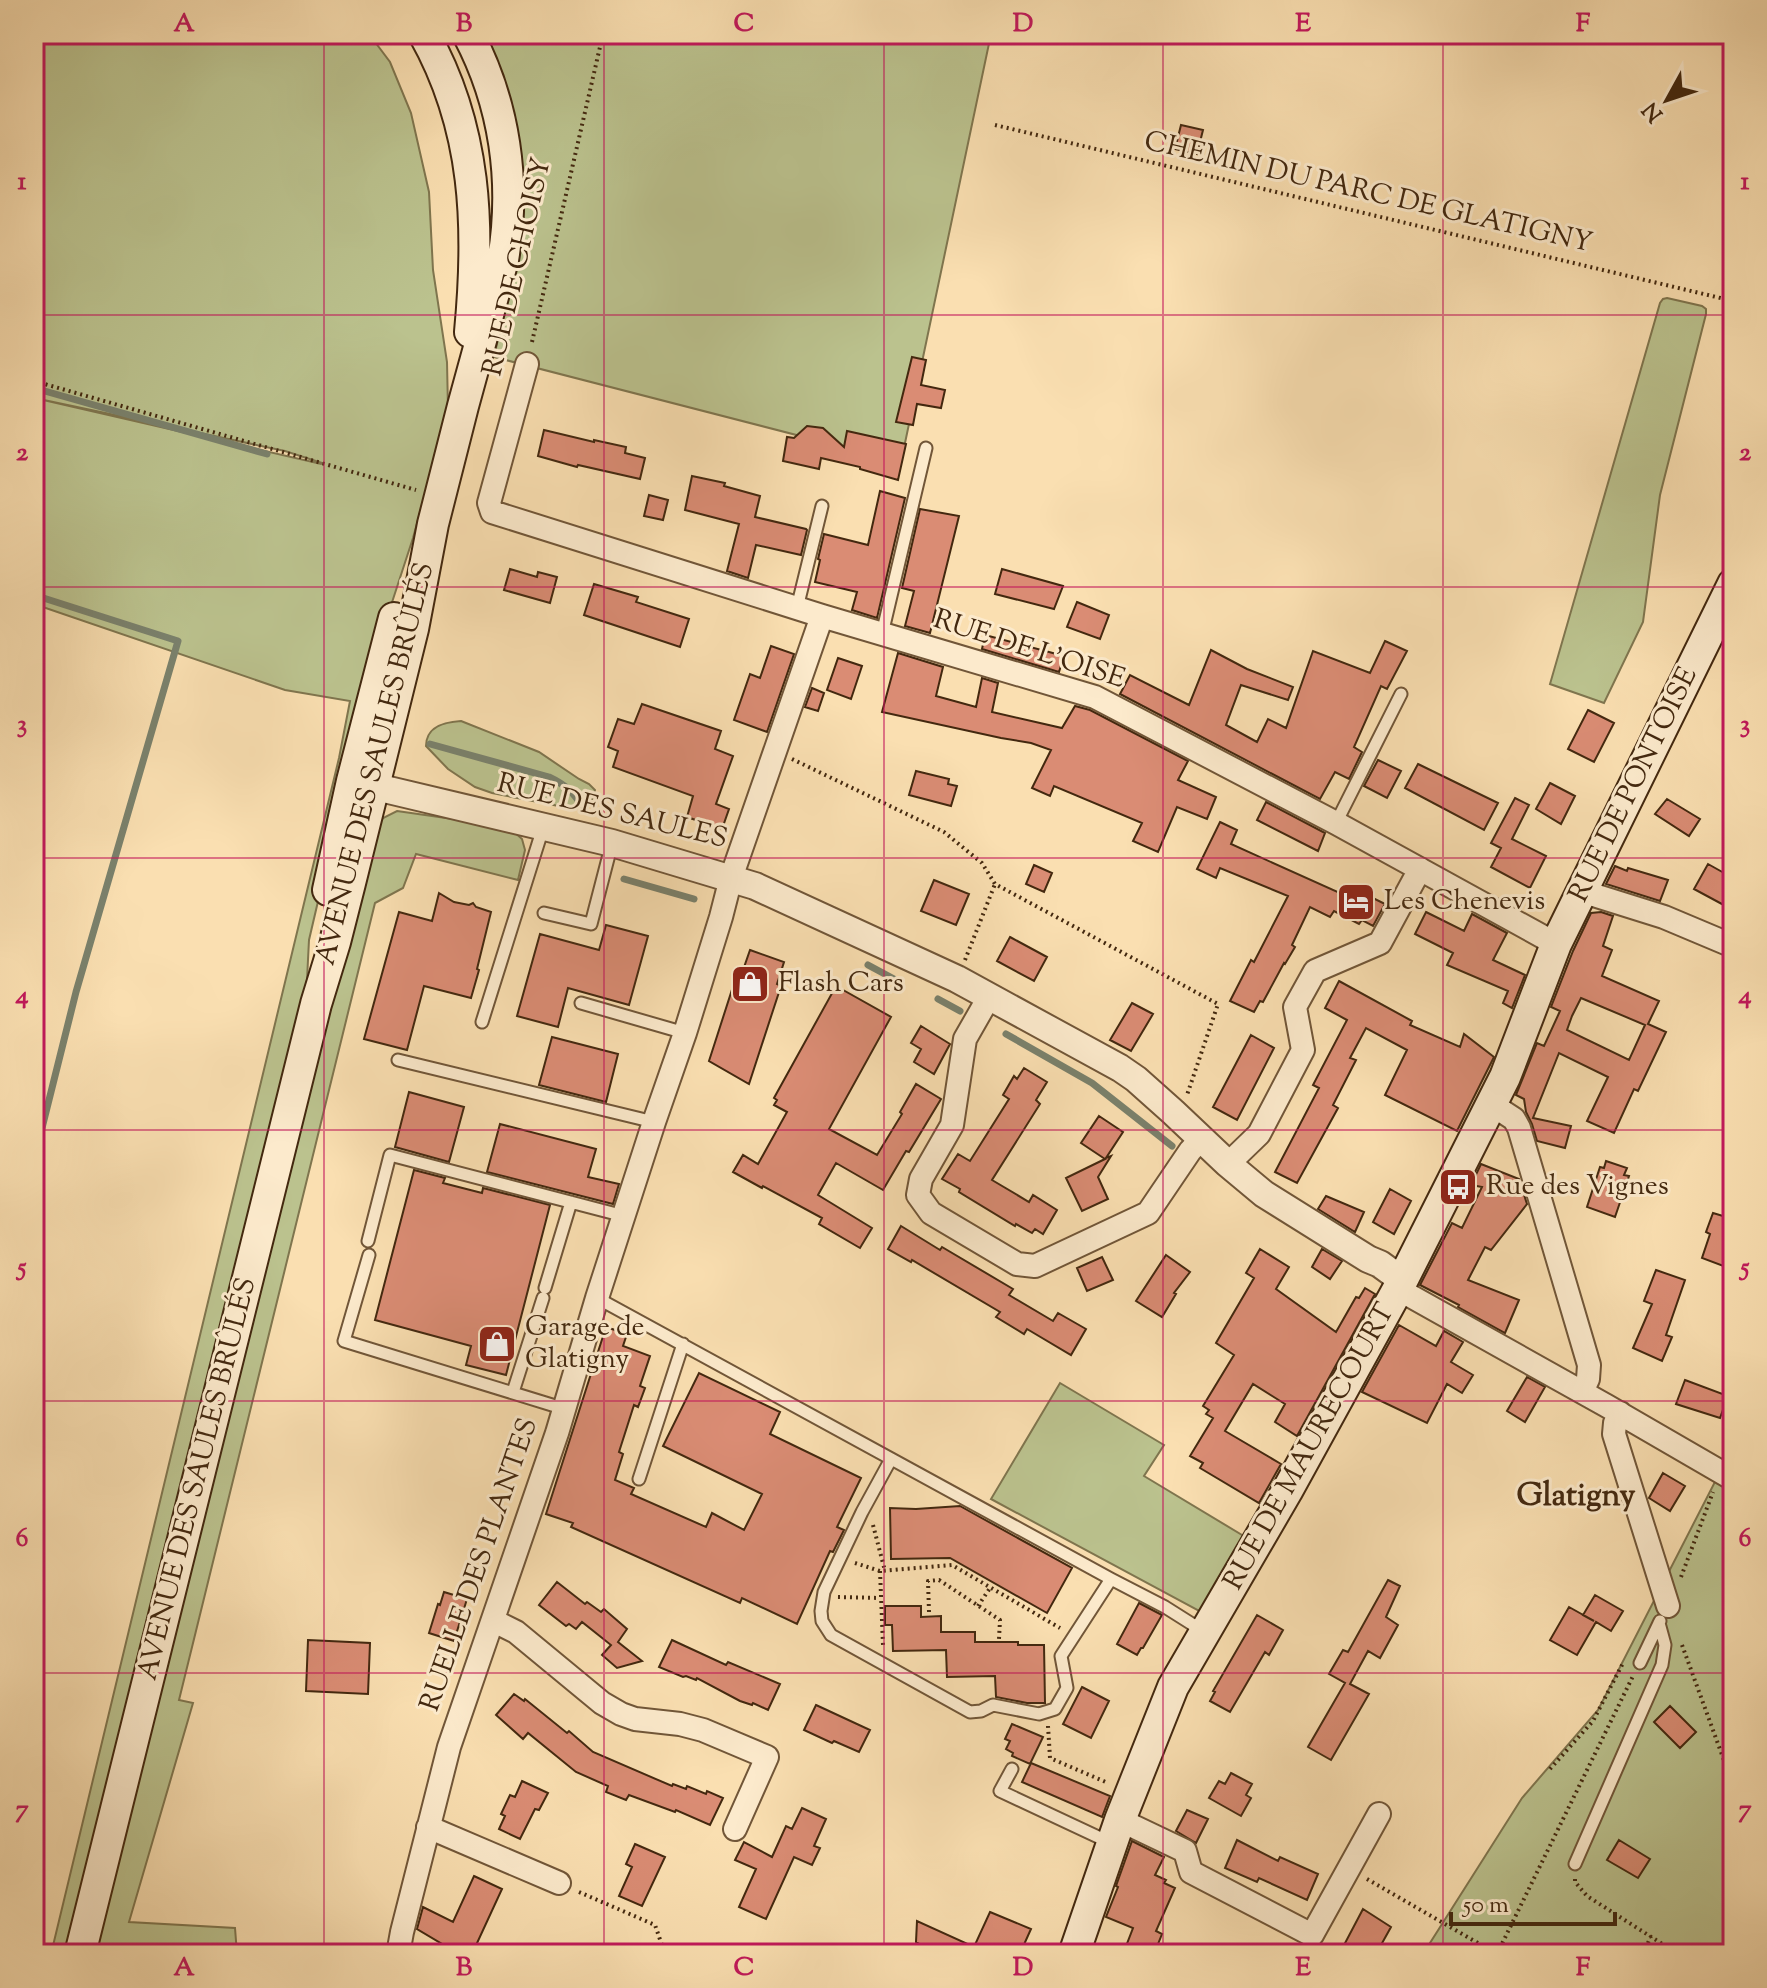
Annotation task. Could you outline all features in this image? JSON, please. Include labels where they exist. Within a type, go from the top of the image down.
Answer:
[{"type":"main road","points":[[424,34],[449,89],[464,138],[473,191],[475,271],[463,406]]},
{"type":"main road","points":[[463,406],[499,279],[509,205],[509,174],[501,120],[484,66],[468,34]]},
{"type":"main road","name":"AVENUE DES SAULES BRÛLÉS","points":[[80,1954],[316,1004],[335,942],[393,621],[437,510],[463,406]]},
{"type":"main road","name":"RUE DE PONTOISE","points":[[1556,944],[1733,584]]},
{"type":"main road","name":"RUE DE MAURECOURT","points":[[1074,1954],[1120,1819],[1173,1687],[1311,1448],[1400,1284],[1510,1064],[1556,944]]},
{"type":"street","name":"RUE DE CHOISY","points":[[492,512],[489,503],[527,364]]},
{"type":"street","name":"RUE DE L'OISE","points":[[492,512],[822,616],[1095,697],[1336,823],[1556,944]]},
{"type":"street","name":"RUE DES SAULES","points":[[363,784],[612,843],[731,878],[822,616]]},
{"type":"street","points":[[1228,1164],[1259,1134],[1303,1050],[1295,1007],[1315,971],[1380,943],[1420,869]]},
{"type":"street","points":[[731,878],[755,886],[957,979],[1120,1068],[1264,1194],[1380,1264],[1400,1284],[1726,1476]]},
{"type":"street","name":"RUELLE DES PLANTES","points":[[398,1954],[449,1747],[565,1409],[597,1298],[685,1033],[731,878]]},
{"type":"street","points":[[1581,891],[1664,917],[1733,946]]},
{"type":"street","points":[[989,997],[965,1039],[952,1125],[921,1179],[918,1195],[931,1213],[1017,1264],[1035,1266],[1148,1213],[1201,1139]]},
{"type":"street","points":[[1491,1104],[1514,1119],[1519,1128],[1589,1365],[1588,1379],[1582,1392]]},
{"type":"street","points":[[1620,1413],[1614,1434],[1664,1614]]},
{"type":"street","points":[[494,1621],[516,1632],[602,1703],[621,1714],[703,1730],[767,1757],[735,1829]]},
{"type":"street","points":[[1120,1819],[1185,1851],[1191,1872],[1312,1935],[1379,1814]]},
{"type":"street","points":[[428,1827],[559,1883]]},
{"type":"lane","points":[[882,634],[926,448]]},
{"type":"lane","points":[[797,608],[822,506]]},
{"type":"lane","points":[[1336,823],[1401,694]]},
{"type":"lane","points":[[482,1022],[543,828]]},
{"type":"lane","points":[[544,913],[591,924],[612,843]]},
{"type":"lane","points":[[581,1003],[685,1033]]},
{"type":"lane","points":[[398,1060],[654,1122]]},
{"type":"lane","points":[[368,1241],[390,1155],[624,1216]]},
{"type":"lane","points":[[513,1392],[571,1202]]},
{"type":"lane","points":[[369,1255],[344,1341],[565,1409]]},
{"type":"lane","points":[[597,1298],[1165,1607],[1206,1633]]},
{"type":"lane","points":[[639,1479],[683,1344]]},
{"type":"lane","points":[[891,1459],[824,1592],[822,1621],[831,1635],[970,1712],[993,1705],[1039,1714],[1055,1709],[1067,1688],[1061,1656],[1111,1579]]},
{"type":"lane","points":[[1640,1663],[1664,1614]]},
{"type":"lane","points":[[1575,1864],[1662,1665],[1664,1614]]},
{"type":"lane","points":[[1012,1769],[1000,1791],[1120,1819]]},
{"type":"path","name":"RUE DE CHOISY","points":[[527,364],[603,34]]},
{"type":"path","name":"CHEMIN DU PARC DE GLATIGNY","points":[[995,125],[1733,301]]},
{"type":"path","points":[[34,381],[437,510]]},
{"type":"path","points":[[776,751],[944,832],[982,863],[995,884],[1218,1004],[1186,1098],[1173,1112]]},
{"type":"path","points":[[957,979],[995,884]]},
{"type":"path","points":[[1664,1614],[1726,1476]]},
{"type":"path","points":[[862,1512],[872,1520],[882,1571],[883,1663]]},
{"type":"path","points":[[840,1557],[882,1571],[952,1565],[1058,1628],[1078,1631]]},
{"type":"path","points":[[929,1612],[928,1581],[939,1580],[1000,1620],[999,1639]]},
{"type":"path","points":[[978,1606],[990,1588]]},
{"type":"path","points":[[824,1592],[836,1597],[880,1598]]},
{"type":"path","points":[[1550,1769],[1593,1721],[1627,1655],[1650,1640]]},
{"type":"path","points":[[1682,1644],[1733,1785]]},
{"type":"path","points":[[1349,1869],[1497,1954],[1640,1663]]},
{"type":"path","points":[[1048,1711],[1050,1758],[1120,1819]]},
{"type":"path","points":[[1575,1864],[1575,1882],[1587,1896],[1678,1954]]},
{"type":"path","points":[[559,1883],[655,1925],[665,1954]]},
{"type":"path","points":[[1643,1954],[1651,1936]]},
{"type":"green space","points":[[34,34],[369,34],[390,62],[411,113],[429,192],[433,270],[447,362],[448,410],[413,538],[365,685],[368,687],[309,940],[307,980],[300,1015],[68,1954],[51,1954],[339,758],[350,701],[285,690],[34,604]],"holes":[[[39,399],[285,451],[322,463]]]},
{"type":"green space","points":[[481,34],[991,34],[901,462],[494,357],[510,286]]},
{"type":"green space","points":[[1667,298],[1702,306],[1706,314],[1660,495],[1643,622],[1604,703],[1550,684],[1660,303]]},
{"type":"green space","points":[[461,721],[539,752],[595,790],[591,804],[584,809],[574,809],[475,787],[448,769],[426,746],[433,730],[443,724]]},
{"type":"green space","points":[[397,811],[512,830],[522,839],[525,850],[518,880],[416,854],[403,888],[375,903],[179,1700],[193,1703],[129,1922],[235,1928],[237,1954],[92,1954],[375,824]]},
{"type":"green space","points":[[1060,1383],[1164,1445],[1144,1476],[1247,1538],[1201,1612],[991,1499]]},
{"type":"green space","points":[[1720,1472],[1733,1479],[1733,1954],[1423,1954],[1522,1798],[1598,1710]]},
{"type":"building","points":[[1181,125],[1203,130],[1197,154],[1175,149]]},
{"type":"building","points":[[912,357],[926,360],[921,385],[945,390],[941,408],[917,404],[913,425],[896,422]]},
{"type":"building","points":[[807,426],[823,428],[844,447],[847,431],[906,444],[898,480],[821,458],[819,469],[783,461],[787,437],[794,438]]},
{"type":"building","points":[[544,430],[626,447],[625,453],[645,458],[640,479],[538,456]]},
{"type":"building","points":[[692,476],[725,483],[724,486],[760,496],[755,517],[806,529],[801,555],[756,545],[748,578],[727,571],[739,524],[685,510]]},
{"type":"building","points":[[880,491],[905,498],[877,618],[852,610],[857,592],[815,582],[824,534],[868,545]]},
{"type":"building","points":[[649,495],[668,500],[663,520],[644,516]]},
{"type":"building","points":[[920,509],[959,516],[930,633],[905,626],[914,591],[902,588]]},
{"type":"building","points":[[510,569],[537,577],[538,572],[557,577],[550,603],[504,590]]},
{"type":"building","points":[[1002,569],[1063,586],[1054,609],[995,594]]},
{"type":"building","points":[[594,584],[638,597],[636,602],[689,619],[680,647],[584,615]]},
{"type":"building","points":[[1077,602],[1109,615],[1100,639],[1067,627]]},
{"type":"building","points":[[985,635],[1064,656],[1059,672],[982,649]]},
{"type":"building","points":[[1385,641],[1407,651],[1387,689],[1381,686],[1354,747],[1362,752],[1349,779],[1335,772],[1320,799],[1120,694],[1130,675],[1189,705],[1211,650],[1247,669],[1293,687],[1288,700],[1241,685],[1226,725],[1257,742],[1268,719],[1286,728],[1313,651],[1370,673]]},
{"type":"building","points":[[771,646],[794,654],[767,732],[734,720],[750,674],[760,678]]},
{"type":"building","points":[[898,653],[943,667],[936,696],[976,707],[982,678],[998,683],[992,712],[1062,728],[1075,706],[1090,710],[1188,761],[1178,780],[1216,797],[1207,819],[1177,807],[1158,852],[1133,841],[1142,823],[1054,786],[1050,796],[1032,788],[1051,750],[1031,743],[882,712]]},
{"type":"building","points":[[838,658],[862,666],[851,699],[827,690]]},
{"type":"building","points":[[812,688],[824,693],[818,711],[805,707]]},
{"type":"building","points":[[642,704],[721,731],[715,749],[733,756],[716,804],[729,809],[722,829],[687,817],[693,796],[613,767],[618,751],[608,747],[618,719],[634,724]]},
{"type":"building","points":[[1588,710],[1614,723],[1594,762],[1568,749]]},
{"type":"building","points":[[1378,760],[1401,771],[1387,798],[1364,786]]},
{"type":"building","points":[[1418,764],[1498,803],[1484,830],[1405,788]]},
{"type":"building","points":[[916,771],[949,779],[948,784],[957,786],[951,806],[909,795]]},
{"type":"building","points":[[1550,783],[1575,796],[1561,824],[1536,809]]},
{"type":"building","points":[[1515,798],[1529,805],[1512,839],[1546,856],[1530,888],[1491,867],[1501,848],[1491,843]]},
{"type":"building","points":[[1667,799],[1700,819],[1689,836],[1655,814]]},
{"type":"building","points":[[1266,802],[1325,833],[1318,851],[1257,820]]},
{"type":"building","points":[[1220,822],[1237,830],[1231,844],[1353,899],[1357,890],[1385,904],[1373,926],[1362,920],[1359,924],[1334,911],[1330,917],[1310,907],[1292,945],[1295,947],[1254,1012],[1230,1001],[1288,896],[1220,868],[1216,878],[1197,869]]},
{"type":"building","points":[[1708,864],[1733,878],[1733,910],[1694,889]]},
{"type":"building","points":[[1034,865],[1052,873],[1044,892],[1026,884]]},
{"type":"building","points":[[1615,866],[1668,880],[1660,901],[1606,884]]},
{"type":"building","points":[[934,880],[969,894],[956,925],[921,911]]},
{"type":"building","points":[[439,893],[454,902],[473,903],[491,912],[471,998],[424,986],[407,1050],[364,1039],[399,912],[432,921]]},
{"type":"building","points":[[1426,912],[1464,931],[1472,914],[1507,933],[1493,960],[1525,975],[1512,1008],[1503,1003],[1508,991],[1447,965],[1453,953],[1415,934]]},
{"type":"building","points":[[1591,913],[1613,916],[1603,946],[1612,950],[1602,976],[1659,1001],[1648,1024],[1666,1032],[1614,1133],[1587,1121],[1608,1077],[1559,1053],[1533,1118],[1571,1126],[1565,1148],[1537,1141],[1524,1099],[1516,1095],[1537,1043],[1544,1046],[1560,1011],[1551,1007]],"holes":[[[1581,998],[1645,1025],[1629,1060],[1567,1030]]]},
{"type":"building","points":[[606,925],[648,936],[629,1005],[568,988],[558,1027],[517,1016],[540,934],[599,950]]},
{"type":"building","points":[[1010,937],[1047,957],[1034,981],[997,961]]},
{"type":"building","points":[[750,950],[784,962],[777,984],[781,986],[749,1084],[709,1061],[738,971],[742,973]]},
{"type":"building","points":[[1339,981],[1412,1021],[1410,1025],[1460,1047],[1464,1034],[1494,1057],[1457,1131],[1385,1095],[1407,1050],[1366,1028],[1350,1058],[1356,1060],[1333,1105],[1338,1108],[1297,1183],[1275,1172],[1319,1088],[1313,1085],[1347,1020],[1325,1008]]},
{"type":"building","points":[[836,986],[891,1017],[829,1129],[877,1155],[916,1084],[941,1099],[883,1190],[836,1163],[818,1195],[872,1228],[860,1248],[819,1224],[822,1218],[733,1172],[743,1155],[758,1164],[787,1112],[774,1105],[777,1100],[774,1098]]},
{"type":"building","points":[[1132,1003],[1153,1014],[1131,1051],[1110,1040]]},
{"type":"building","points":[[921,1026],[950,1044],[934,1074],[914,1062],[921,1049],[911,1043]]},
{"type":"building","points":[[1251,1035],[1274,1048],[1237,1120],[1213,1107]]},
{"type":"building","points":[[552,1037],[618,1054],[606,1102],[539,1085]]},
{"type":"building","points":[[1024,1068],[1047,1082],[1036,1100],[1040,1104],[992,1180],[1029,1202],[1033,1195],[1057,1210],[1043,1234],[1035,1229],[1032,1233],[1015,1226],[942,1179],[958,1154],[970,1161],[1009,1099],[1003,1095],[1014,1076],[1017,1079]]},
{"type":"building","points":[[409,1092],[464,1107],[449,1162],[395,1147]]},
{"type":"building","points":[[1099,1116],[1123,1132],[1098,1177],[1108,1199],[1082,1211],[1066,1178],[1105,1159],[1081,1143]]},
{"type":"building","points":[[500,1124],[596,1149],[588,1177],[619,1184],[613,1204],[487,1172]]},
{"type":"building","points":[[1606,1161],[1627,1168],[1624,1175],[1629,1176],[1615,1217],[1587,1207],[1600,1167],[1604,1168]]},
{"type":"building","points":[[1481,1164],[1519,1179],[1527,1204],[1491,1250],[1485,1247],[1468,1280],[1519,1300],[1505,1333],[1420,1285],[1452,1223],[1462,1228],[1482,1187],[1471,1185]]},
{"type":"building","points":[[414,1170],[445,1178],[443,1183],[482,1193],[483,1188],[550,1205],[506,1375],[466,1365],[471,1346],[375,1320]]},
{"type":"building","points":[[1390,1189],[1411,1201],[1394,1234],[1373,1222]]},
{"type":"building","points":[[1326,1196],[1364,1212],[1355,1232],[1318,1209]]},
{"type":"building","points":[[1713,1213],[1733,1219],[1733,1246],[1726,1267],[1702,1258]]},
{"type":"building","points":[[901,1226],[1013,1289],[1009,1295],[1053,1321],[1058,1313],[1086,1329],[1071,1355],[1027,1329],[1024,1334],[996,1317],[1000,1312],[888,1249]]},
{"type":"building","points":[[1260,1249],[1289,1267],[1276,1289],[1336,1332],[1356,1297],[1359,1298],[1365,1288],[1375,1294],[1297,1436],[1275,1422],[1285,1404],[1253,1384],[1225,1431],[1281,1464],[1259,1503],[1200,1468],[1203,1463],[1190,1456],[1213,1418],[1206,1414],[1209,1410],[1203,1406],[1234,1355],[1216,1343],[1254,1278],[1246,1273]]},
{"type":"building","points":[[1322,1249],[1342,1261],[1330,1279],[1312,1267]]},
{"type":"building","points":[[1166,1255],[1190,1272],[1174,1293],[1162,1317],[1136,1301]]},
{"type":"building","points":[[1102,1257],[1113,1280],[1087,1291],[1077,1268]]},
{"type":"building","points":[[1656,1270],[1685,1280],[1666,1335],[1672,1337],[1662,1361],[1633,1348],[1652,1304],[1644,1301]]},
{"type":"building","points":[[1399,1325],[1436,1346],[1444,1331],[1463,1342],[1451,1362],[1473,1375],[1462,1393],[1447,1384],[1427,1423],[1362,1392]]},
{"type":"building","points":[[606,1327],[627,1334],[623,1346],[650,1356],[640,1386],[645,1388],[638,1407],[634,1405],[619,1452],[623,1454],[615,1480],[634,1488],[631,1494],[706,1527],[712,1513],[744,1530],[762,1494],[663,1446],[699,1373],[780,1412],[770,1434],[861,1478],[837,1527],[844,1530],[833,1552],[830,1551],[797,1624],[742,1598],[740,1603],[571,1527],[573,1523],[546,1514]]},
{"type":"building","points":[[1527,1377],[1545,1387],[1525,1422],[1507,1411]]},
{"type":"building","points":[[1685,1380],[1728,1396],[1720,1418],[1676,1404]]},
{"type":"building","points":[[1663,1473],[1685,1486],[1670,1511],[1649,1498]]},
{"type":"building","points":[[960,1506],[1072,1568],[1047,1613],[950,1558],[891,1559],[890,1508]]},
{"type":"building","points":[[1388,1580],[1400,1586],[1386,1617],[1398,1625],[1380,1658],[1368,1651],[1350,1684],[1369,1694],[1331,1760],[1308,1747],[1345,1683],[1329,1674],[1343,1650],[1348,1652]]},
{"type":"building","points":[[557,1582],[585,1604],[587,1602],[601,1612],[604,1609],[627,1629],[618,1642],[642,1661],[617,1668],[602,1655],[611,1645],[582,1622],[576,1629],[569,1624],[566,1626],[539,1605]]},
{"type":"building","points":[[444,1592],[467,1599],[454,1641],[429,1633]]},
{"type":"building","points":[[1595,1595],[1623,1611],[1611,1631],[1596,1622],[1577,1655],[1550,1640],[1569,1607],[1583,1615]]},
{"type":"building","points":[[1139,1603],[1162,1615],[1137,1655],[1117,1644]]},
{"type":"building","points":[[885,1606],[921,1606],[921,1617],[941,1616],[941,1632],[975,1632],[975,1642],[1044,1645],[1045,1703],[996,1697],[995,1676],[947,1677],[946,1650],[893,1651],[892,1625],[885,1625]]},
{"type":"building","points":[[1257,1615],[1283,1630],[1269,1655],[1265,1652],[1230,1712],[1210,1701]]},
{"type":"building","points":[[308,1640],[370,1643],[368,1694],[306,1691]]},
{"type":"building","points":[[672,1640],[726,1665],[728,1662],[780,1684],[768,1710],[740,1701],[697,1678],[683,1677],[659,1667]]},
{"type":"building","points":[[1082,1687],[1109,1701],[1091,1738],[1063,1724]]},
{"type":"building","points":[[514,1694],[525,1699],[567,1733],[569,1731],[593,1752],[672,1786],[686,1789],[687,1786],[723,1798],[710,1825],[629,1795],[626,1800],[606,1792],[608,1786],[576,1772],[528,1733],[523,1739],[496,1715]]},
{"type":"building","points":[[816,1705],[870,1730],[859,1752],[804,1730]]},
{"type":"building","points":[[1670,1706],[1696,1732],[1680,1748],[1654,1722]]},
{"type":"building","points":[[1012,1724],[1043,1737],[1030,1764],[1012,1756],[1013,1753],[1006,1749],[1010,1741],[1005,1739]]},
{"type":"building","points":[[1031,1763],[1110,1796],[1102,1817],[1022,1782]]},
{"type":"building","points":[[1231,1773],[1252,1784],[1246,1795],[1251,1798],[1241,1816],[1209,1798],[1219,1781],[1225,1784]]},
{"type":"building","points":[[522,1781],[548,1793],[539,1810],[535,1809],[520,1839],[499,1829],[505,1816],[501,1814],[510,1795],[515,1797]]},
{"type":"building","points":[[802,1808],[826,1819],[814,1846],[820,1848],[812,1865],[794,1857],[766,1919],[739,1907],[756,1869],[735,1860],[744,1842],[772,1857],[786,1826],[792,1829]]},
{"type":"building","points":[[1187,1810],[1208,1819],[1196,1843],[1176,1831]]},
{"type":"building","points":[[1237,1840],[1278,1861],[1280,1857],[1318,1874],[1307,1900],[1259,1878],[1257,1882],[1225,1868]]},
{"type":"building","points":[[1619,1840],[1650,1859],[1638,1878],[1607,1860]]},
{"type":"building","points":[[1132,1841],[1164,1857],[1155,1875],[1175,1888],[1156,1931],[1162,1934],[1154,1954],[1123,1954],[1133,1928],[1106,1917]]},
{"type":"building","points":[[635,1844],[665,1857],[642,1906],[619,1896],[632,1867],[626,1864]]},
{"type":"building","points":[[474,1876],[502,1889],[472,1954],[458,1954],[417,1929],[423,1907],[453,1922]]},
{"type":"building","points":[[1363,1909],[1391,1927],[1376,1954],[1361,1954],[1344,1945]]},
{"type":"building","points":[[990,1912],[1031,1929],[1022,1949],[1016,1947],[1013,1954],[926,1954],[928,1949],[916,1942],[917,1921],[974,1947]]},
{"type":"waterway","points":[[34,388],[267,454]]},
{"type":"waterway","points":[[34,595],[178,641],[76,992],[34,1160]]},
{"type":"waterway","points":[[430,744],[549,777],[569,790],[584,809]]},
{"type":"waterway","points":[[624,879],[694,899]]},
{"type":"waterway","points":[[868,965],[894,979]]},
{"type":"waterway","points":[[938,999],[960,1011]]},
{"type":"waterway","points":[[1006,1034],[1092,1083],[1172,1146]]},
{"type":"place","name":"Les Chenevis","points":[[1356,902]]},
{"type":"place","name":"Flash Cars","points":[[750,984]]},
{"type":"place","name":"Rue des Vignes","points":[[1458,1187]]},
{"type":"place","name":"Garage de Glatigny","points":[[497,1344]]},
{"type":"district","name":"Glatigny","points":[[1576,1497]]}]
